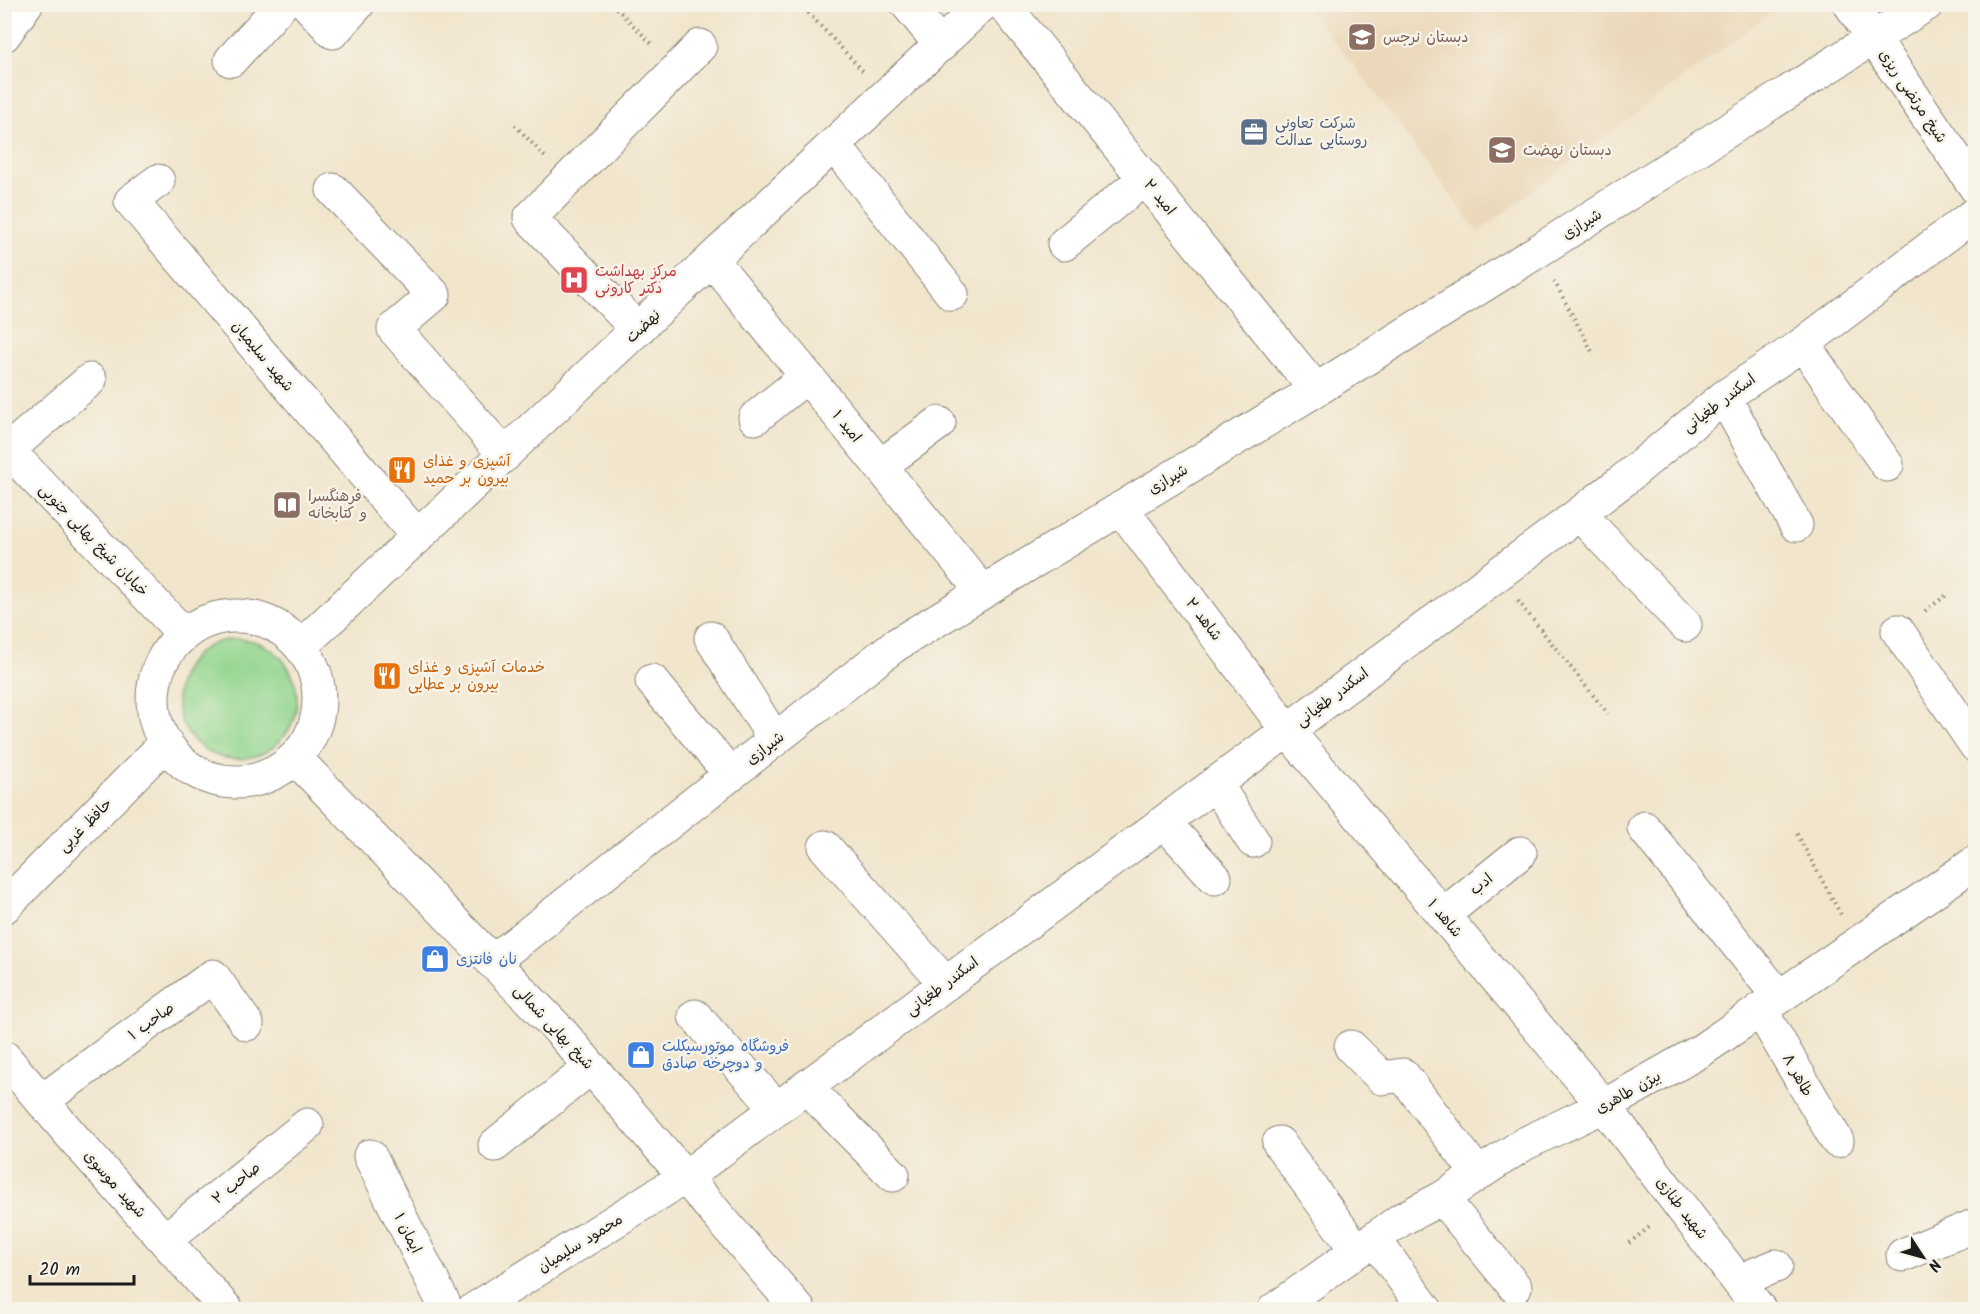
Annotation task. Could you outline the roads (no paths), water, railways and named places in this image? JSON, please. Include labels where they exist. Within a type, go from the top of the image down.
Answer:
[{"type":"street","points":[[4,35],[26,4]]},
{"type":"street","points":[[231,60],[282,4]]},
{"type":"street","points":[[307,4],[333,32],[358,4]]},
{"type":"street","points":[[907,4],[940,45]]},
{"type":"street","name":"نهضت","points":[[301,646],[983,4]]},
{"type":"street","name":"امید ۲","points":[[1003,4],[1316,390]]},
{"type":"street","name":"شیخ مرتضی ریزی","points":[[1850,4],[1976,188]]},
{"type":"street","name":"شیرازی","points":[[492,962],[894,646],[1316,390],[1926,4]]},
{"type":"street","points":[[638,330],[530,218],[700,46]]},
{"type":"street","points":[[834,145],[952,294]]},
{"type":"street","points":[[1064,244],[1145,178]]},
{"type":"street","name":"شهید سلیمیان","points":[[158,181],[131,201],[418,537]]},
{"type":"street","points":[[333,190],[434,295],[394,329],[505,455]]},
{"type":"street","name":"اسکندر طغیانی","points":[[686,1177],[1579,514],[1724,397],[1803,344],[1976,213]]},
{"type":"street","name":"امید ۱","points":[[712,260],[983,592]]},
{"type":"street","points":[[1803,344],[1887,465]]},
{"type":"street","points":[[755,418],[807,376]]},
{"type":"street","points":[[6,448],[90,380]]},
{"type":"street","points":[[1724,397],[1796,525]]},
{"type":"street","points":[[880,466],[939,423]]},
{"type":"street","name":"خیابان شیخ بهایی جنوبی","points":[[6,448],[184,634]]},
{"type":"street","name":"شاهد ۲","points":[[1121,508],[1287,730]]},
{"type":"street","points":[[1579,514],[1686,625]]},
{"type":"street","points":[[232,615],[258,618],[282,629],[301,646],[314,667],[316,675],[319,691],[318,715],[310,738],[295,758],[275,773],[252,781],[227,782],[202,775],[182,762],[166,743],[156,721],[153,697],[157,674],[168,651],[184,634],[207,621],[232,615]]},
{"type":"street","points":[[1898,631],[1976,746]]},
{"type":"street","points":[[711,638],[775,740]]},
{"type":"street","points":[[652,681],[731,775]]},
{"type":"street","name":"شاهد ۱","points":[[1287,730],[1604,1106]]},
{"type":"street","name":"حافظ غربی","points":[[4,907],[166,743]]},
{"type":"street","name":"شیخ بهایی شمالی","points":[[295,758],[560,1031],[799,1310]]},
{"type":"street","points":[[1215,783],[1253,842]]},
{"type":"street","points":[[1164,822],[1215,878]]},
{"type":"street","name":"طاهر ۸","points":[[1644,828],[1770,1003],[1837,1141]]},
{"type":"street","points":[[825,847],[946,984]]},
{"type":"street","name":"ادب","points":[[1443,915],[1520,853]]},
{"type":"street","name":"بیژن طاهری","points":[[1274,1310],[1402,1219],[1442,1198],[1524,1144],[1604,1106],[1702,1050],[1976,862]]},
{"type":"street","name":"صاحب ۱","points":[[42,1101],[213,976],[247,1024]]},
{"type":"street","points":[[695,1016],[777,1109]]},
{"type":"street","points":[[1351,1047],[1382,1078],[1403,1075],[1478,1174]]},
{"type":"street","name":"شهید موسوی","points":[[4,1057],[227,1310]]},
{"type":"street","points":[[495,1145],[591,1067]]},
{"type":"street","points":[[806,1087],[893,1176]]},
{"type":"street","name":"شهید طنازی","points":[[1604,1106],[1760,1310]]},
{"type":"street","name":"صاحب ۲","points":[[165,1240],[307,1125]]},
{"type":"street","points":[[1279,1143],[1365,1245],[1426,1310]]},
{"type":"street","name":"ایمان ۱","points":[[370,1156],[447,1310]]},
{"type":"street","name":"محمود سلیمیان","points":[[489,1305],[686,1177]]},
{"type":"street","points":[[1442,1198],[1515,1287]]},
{"type":"street","points":[[1903,1255],[1976,1225]]},
{"type":"street","points":[[1738,1281],[1776,1266]]},
{"type":"place","name":"دبستان نرجس","points":[[1362,37]]},
{"type":"place","name":"شرکت تعاونی روستایی عدالت","points":[[1254,132]]},
{"type":"place","name":"دبستان نهضت","points":[[1502,150]]},
{"type":"place","name":"مرکز بهداشت دکتر کارونی","points":[[574,280]]},
{"type":"place","name":"آشپزی و غذای بیرون بر حمید","points":[[402,470]]},
{"type":"place","name":"فرهنگسرا و کتابخانه","points":[[287,505]]},
{"type":"place","name":"خدمات آشپزی و غذای بیرون بر عطایی","points":[[387,676]]},
{"type":"place","name":"نان فانتزی","points":[[435,959]]},
{"type":"place","name":"فروشگاه موتورسیکلت و دوچرخه صادق","points":[[641,1055]]}]
